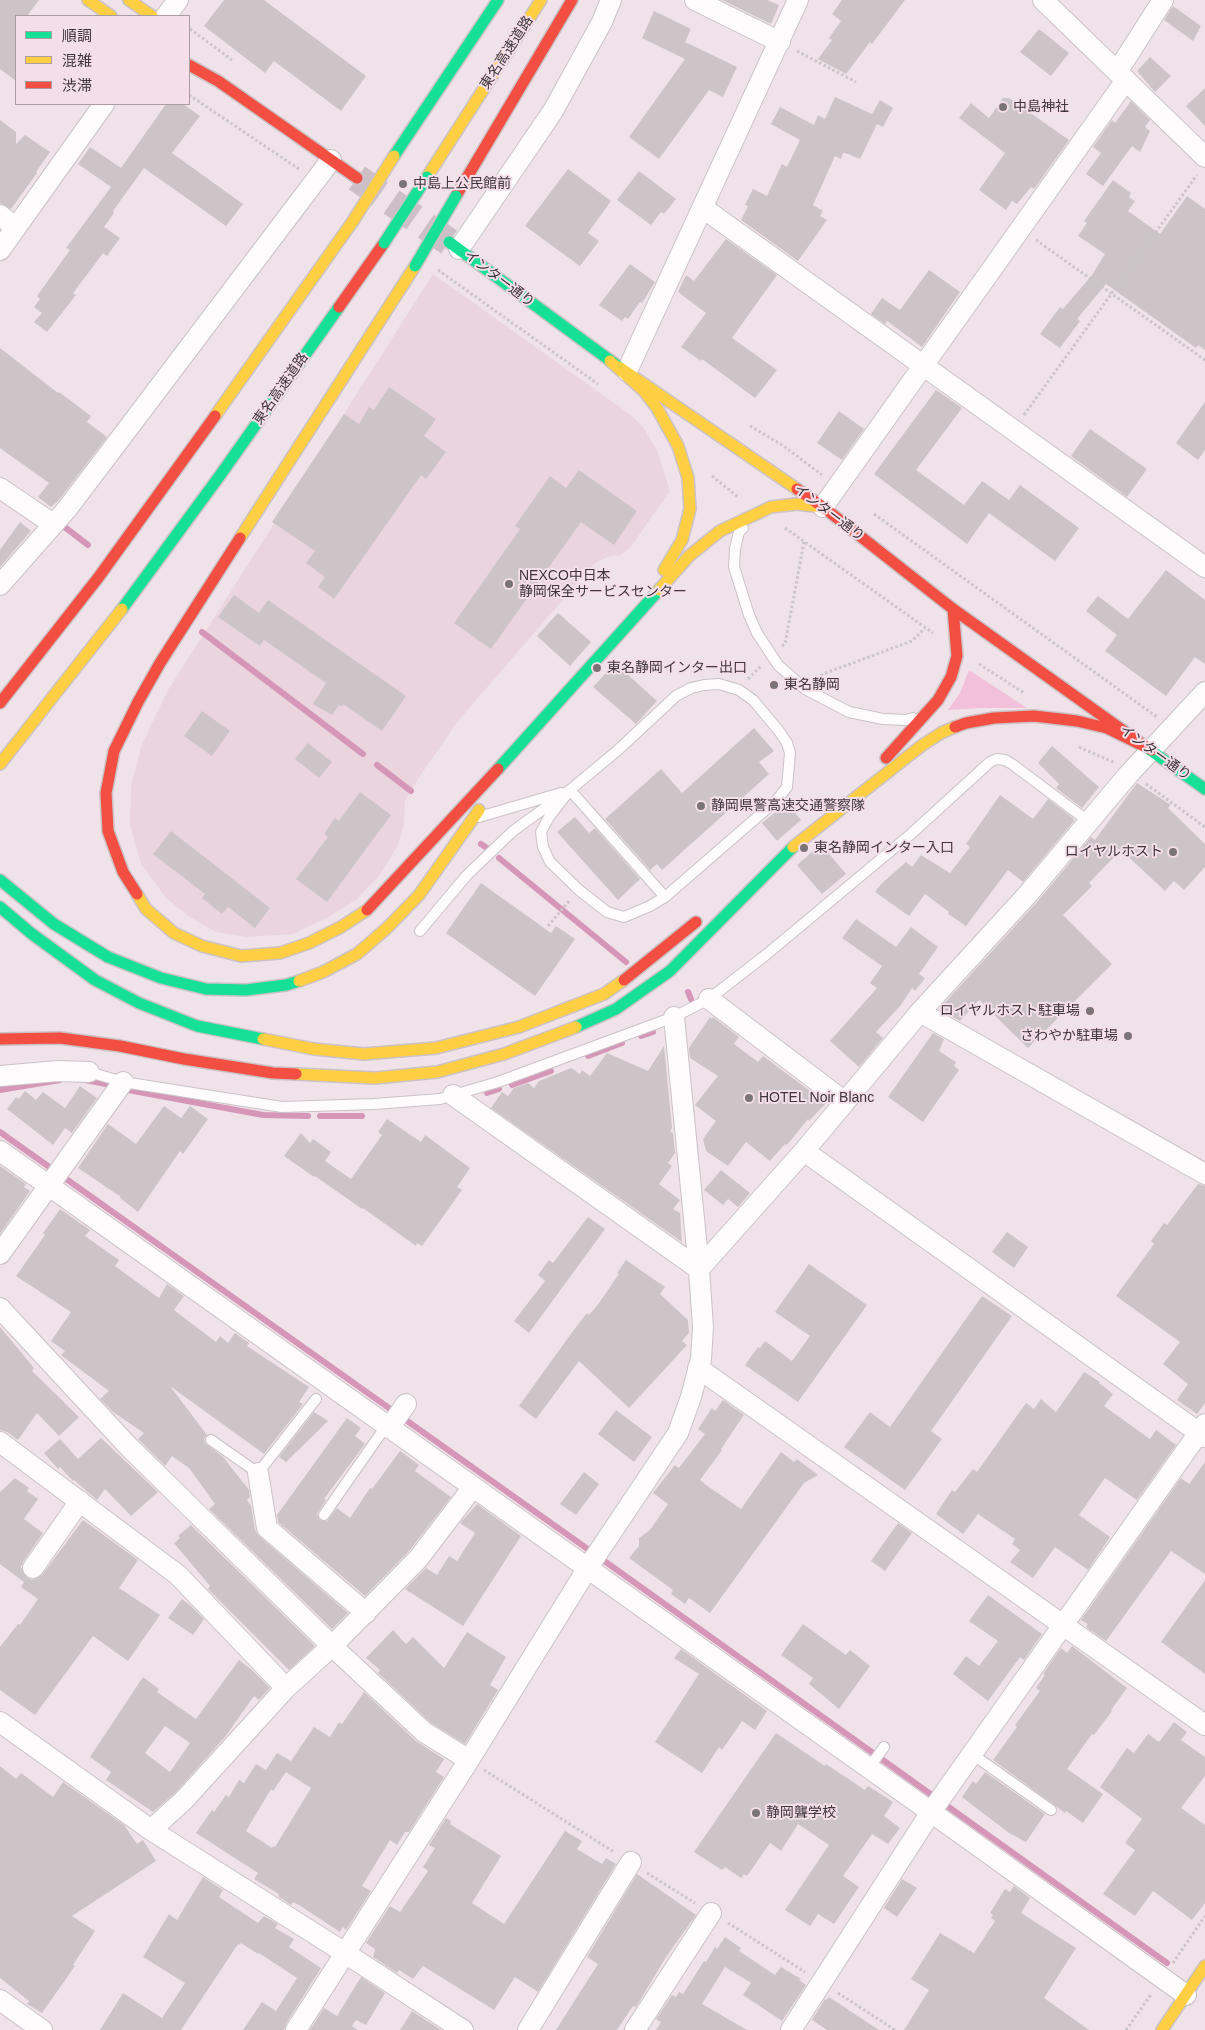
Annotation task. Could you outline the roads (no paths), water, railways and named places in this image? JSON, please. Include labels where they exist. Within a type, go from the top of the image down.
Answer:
[{"type":"main road","points":[[88,0],[110,15]]},
{"type":"main road","points":[[129,0],[151,15]]},
{"type":"main road","points":[[0,703],[98,578],[219,411],[353,221],[498,0]]},
{"type":"main road","name":"東名高速道路","points":[[0,764],[123,608],[384,243],[541,0]]},
{"type":"main road","points":[[572,0],[415,266],[166,655],[138,702],[114,751],[106,793],[108,831],[123,872],[146,909],[174,933],[202,946],[241,956],[280,953],[309,943],[341,927],[371,906],[540,723],[689,556],[720,531],[771,507],[797,504],[823,507]]},
{"type":"main road","points":[[190,52],[218,81]]},
{"type":"main road","points":[[190,66],[218,81],[356,178]]},
{"type":"main road","name":"インター通り","points":[[454,246],[618,366],[823,507],[952,609],[1205,789]]},
{"type":"main road","points":[[618,366],[644,391],[657,408],[678,446],[688,478],[690,509],[682,540],[637,614]]},
{"type":"main road","points":[[841,809],[938,700],[951,677],[957,656],[956,630],[952,609]]},
{"type":"main road","points":[[0,1039],[60,1038],[120,1046],[184,1059],[273,1073],[375,1078],[437,1072],[504,1054],[562,1034],[616,1008],[670,971],[794,846],[921,746],[941,733],[966,723],[994,718],[1034,716],[1077,721],[1106,728],[1152,750]]},
{"type":"main road","points":[[0,880],[54,924],[108,956],[162,978],[206,989],[256,989],[286,985],[323,972],[357,954],[388,928],[419,895],[540,723]]},
{"type":"main road","points":[[721,903],[774,865]]},
{"type":"main road","points":[[0,908],[95,980],[140,1003],[197,1026],[314,1049],[364,1054],[436,1048],[519,1027],[604,994],[639,970],[706,914]]},
{"type":"main road","points":[[1162,2030],[1195,1989],[1205,1966]]},
{"type":"street","points":[[167,15],[178,0]]},
{"type":"street","points":[[454,246],[553,111],[602,22],[610,0]]},
{"type":"street","points":[[695,0],[780,42]]},
{"type":"street","points":[[618,366],[703,208],[798,0]]},
{"type":"street","points":[[1043,0],[1122,76],[1202,165]]},
{"type":"street","points":[[823,507],[1020,229],[1122,76],[1164,0]]},
{"type":"street","points":[[0,250],[103,105]]},
{"type":"street","points":[[0,586],[67,509],[331,160]]},
{"type":"street","points":[[703,208],[1205,567]]},
{"type":"street","points":[[0,215],[16,228]]},
{"type":"street","points":[[0,488],[53,524]]},
{"type":"street","points":[[699,1269],[804,1151],[920,1012],[1028,894],[1088,821],[1205,692]]},
{"type":"street","points":[[709,999],[845,1102]]},
{"type":"street","points":[[920,1012],[1205,1174]]},
{"type":"street","points":[[296,2030],[469,1760],[589,1567],[678,1433],[691,1397],[698,1368],[703,1326],[674,1016]]},
{"type":"street","points":[[0,1076],[58,1071],[89,1072]]},
{"type":"street","points":[[0,1254],[123,1082]]},
{"type":"street","points":[[453,1095],[699,1269]]},
{"type":"street","points":[[0,1151],[51,1185],[473,1487],[870,1767],[1195,1989]]},
{"type":"street","points":[[797,2028],[822,1982],[932,1810],[1203,1431],[804,1151]]},
{"type":"street","points":[[0,1308],[129,1447],[332,1646],[424,1732],[469,1760]]},
{"type":"street","points":[[698,1368],[1205,1725]]},
{"type":"street","points":[[389,1426],[406,1404]]},
{"type":"street","points":[[0,1442],[178,1575],[286,1688]]},
{"type":"street","points":[[258,1473],[267,1528],[366,1613]]},
{"type":"street","points":[[150,1830],[184,1800],[286,1688],[366,1613],[418,1559],[473,1487]]},
{"type":"street","points":[[33,1568],[80,1501]]},
{"type":"street","points":[[0,1722],[150,1830],[345,1953],[453,2027]]},
{"type":"street","points":[[528,2030],[631,1862]]},
{"type":"street","points":[[635,2030],[711,1913]]},
{"type":"street","points":[[0,2000],[42,2030]]},
{"type":"lane","points":[[754,514],[739,532],[735,549],[734,567],[749,615],[757,633],[778,664],[806,689],[849,712],[864,716],[906,720],[926,713]]},
{"type":"lane","points":[[420,931],[467,875],[513,831],[570,790],[618,750],[676,696],[691,688],[719,684],[739,690],[752,700],[779,731],[787,743],[790,753],[787,787],[777,800],[665,897],[650,906],[624,916],[607,912],[550,862],[543,847],[541,832],[549,817],[570,790]]},
{"type":"lane","points":[[89,1072],[123,1082],[282,1107],[374,1104],[440,1099],[498,1082],[674,1016],[709,999],[774,948],[911,834],[990,762],[997,759],[1005,760],[1012,764],[1088,821]]},
{"type":"lane","points":[[473,818],[570,790]]},
{"type":"lane","points":[[570,790],[665,897]]},
{"type":"lane","points":[[212,1440],[258,1473],[316,1399]]},
{"type":"lane","points":[[324,1515],[389,1426]]},
{"type":"lane","points":[[870,1767],[884,1747]]},
{"type":"lane","points":[[972,1754],[1051,1810]]},
{"type":"waterway","points":[[62,525],[88,545]]},
{"type":"waterway","points":[[202,632],[363,754]]},
{"type":"waterway","points":[[377,765],[411,791]]},
{"type":"waterway","points":[[481,844],[487,848]]},
{"type":"waterway","points":[[499,858],[626,962]]},
{"type":"waterway","points":[[688,992],[691,999]]},
{"type":"waterway","points":[[641,1036],[653,1032]]},
{"type":"waterway","points":[[588,1056],[622,1043]]},
{"type":"waterway","points":[[512,1085],[551,1071]]},
{"type":"waterway","points":[[0,1090],[60,1080]]},
{"type":"waterway","points":[[85,1080],[111,1085]]},
{"type":"waterway","points":[[487,1093],[499,1089]]},
{"type":"waterway","points":[[128,1090],[263,1115],[308,1116]]},
{"type":"waterway","points":[[320,1116],[362,1116]]},
{"type":"waterway","points":[[0,1132],[1167,1963]]},
{"type":"tunnel","points":[[357,178],[449,242]]},
{"type":"place","name":"中島神社","points":[[1003,107]]},
{"type":"place","name":"中島上公民館前","points":[[403,184]]},
{"type":"place","name":"NEXCO中日本 静岡保全サービスセンター","points":[[509,584]]},
{"type":"place","name":"東名静岡インター出口","points":[[597,668]]},
{"type":"place","name":"東名静岡","points":[[774,685]]},
{"type":"place","name":"静岡県警高速交通警察隊","points":[[701,806]]},
{"type":"place","name":"東名静岡インター入口","points":[[804,848]]},
{"type":"place","name":"ロイヤルホスト","points":[[1173,852]]},
{"type":"place","name":"ロイヤルホスト駐車場","points":[[1090,1011]]},
{"type":"place","name":"さわやか駐車場","points":[[1128,1036]]},
{"type":"place","name":"HOTEL Noir Blanc","points":[[749,1098]]},
{"type":"place","name":"静岡聾学校","points":[[756,1813]]}]
